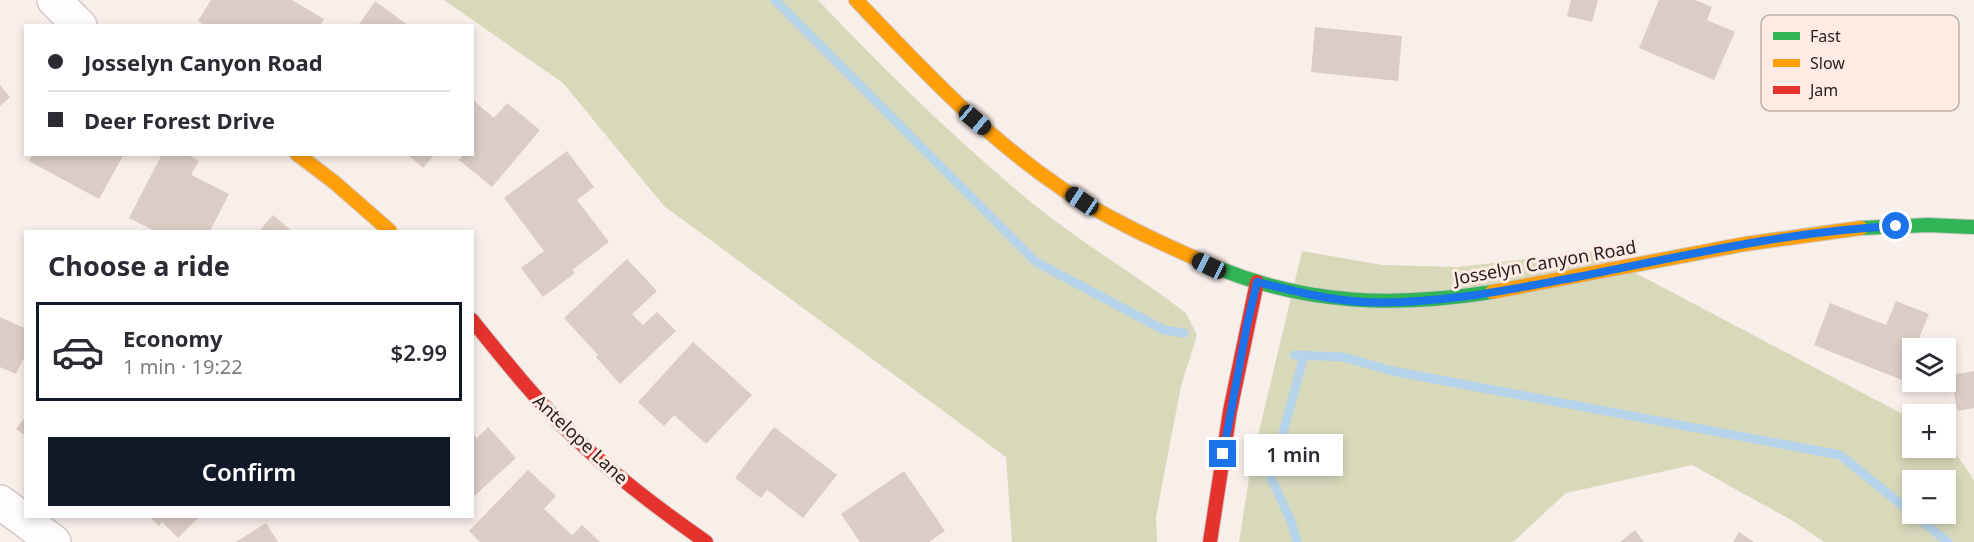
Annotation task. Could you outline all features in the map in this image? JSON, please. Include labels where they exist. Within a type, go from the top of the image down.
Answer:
[{"type":"street","points":[[54,0],[78,24]]},
{"type":"street","name":"Josselyn Canyon Road","points":[[856,0],[957,105],[1030,166],[1082,201],[1209,266],[1257,282],[1316,296],[1366,302],[1461,296],[1506,291],[1831,230],[1932,224],[1974,227]]},
{"type":"street","points":[[300,156],[334,182],[389,230]]},
{"type":"street","points":[[1210,542],[1215,497],[1257,282]]},
{"type":"street","name":"Antelope Lane","points":[[474,322],[534,396],[571,434],[644,497],[706,542]]},
{"type":"street","points":[[0,502],[54,542]]},
{"type":"green space","points":[[444,0],[818,0],[924,107],[1008,183],[1055,221],[1186,313],[1197,335],[1181,386],[1156,517],[1157,542],[1012,542],[1006,457],[664,206],[563,83]]},
{"type":"green space","points":[[1302,251],[1382,265],[1458,267],[1594,251],[1902,414],[1902,458],[1956,458],[1956,454],[1974,480],[1974,542],[1824,542],[1793,521],[1692,465],[1566,493],[1513,542],[1239,542],[1251,465]]},
{"type":"building","points":[[211,0],[292,0],[324,19],[321,24],[203,24],[198,21]]},
{"type":"building","points":[[1571,0],[1598,0],[1592,22],[1567,16]]},
{"type":"building","points":[[1659,0],[1695,0],[1712,7],[1707,20],[1735,32],[1714,80],[1639,48]]},
{"type":"building","points":[[375,1],[406,24],[359,24]]},
{"type":"building","points":[[1315,27],[1402,36],[1398,81],[1311,72]]},
{"type":"building","points":[[0,85],[10,97],[0,106]]},
{"type":"building","points":[[474,101],[494,118],[507,103],[540,130],[492,187],[459,160],[462,157],[474,156]]},
{"type":"building","points":[[567,151],[594,187],[577,200],[609,242],[572,270],[575,273],[543,297],[521,268],[544,251],[504,198]]},
{"type":"building","points":[[32,156],[123,156],[99,199],[29,161]]},
{"type":"building","points":[[161,156],[190,156],[199,161],[191,175],[229,194],[211,230],[153,230],[129,218]]},
{"type":"building","points":[[409,156],[433,156],[423,168]]},
{"type":"building","points":[[273,215],[291,230],[260,230]]},
{"type":"building","points":[[627,259],[657,291],[632,314],[643,325],[657,312],[676,331],[620,384],[596,357],[598,355],[564,318]]},
{"type":"building","points":[[1896,301],[1929,314],[1919,338],[1902,338],[1902,380],[1814,345],[1830,303],[1886,325]]},
{"type":"building","points":[[0,317],[24,328],[24,358],[16,374],[0,367]]},
{"type":"building","points":[[693,342],[752,395],[706,444],[674,415],[664,426],[638,402]]},
{"type":"building","points":[[1974,371],[1974,408],[1957,411],[1954,392],[1956,392],[1956,374]]},
{"type":"building","points":[[24,419],[24,435],[16,429]]},
{"type":"building","points":[[488,427],[516,458],[474,496],[474,435],[477,438]]},
{"type":"building","points":[[774,427],[837,475],[803,518],[767,490],[761,498],[735,478]]},
{"type":"building","points":[[528,470],[556,496],[544,509],[572,535],[582,525],[600,542],[480,542],[469,531]]},
{"type":"building","points":[[904,471],[945,531],[929,542],[860,542],[841,514]]},
{"type":"building","points":[[151,518],[198,518],[178,538],[162,522],[159,526]]},
{"type":"building","points":[[266,523],[278,542],[236,542]]},
{"type":"building","points":[[1635,530],[1644,542],[1620,542]]},
{"type":"building","points":[[1739,532],[1754,542],[1733,542]]},
{"type":"waterway","points":[[775,0],[1036,262],[1164,330],[1184,333]]},
{"type":"waterway","points":[[1294,355],[1343,357],[1392,371],[1840,455],[1948,542]]},
{"type":"waterway","points":[[1297,542],[1291,521],[1271,478],[1304,355]]},
{"type":"traffic: fast","points":[[1861,228],[1928,225],[1974,227]]},
{"type":"traffic: fast","points":[[1218,268],[1286,289],[1353,300],[1421,300],[1492,292]]},
{"type":"traffic: slow","points":[[856,0],[955,101],[1007,148],[1035,169],[1064,190],[1120,223],[1218,268]]},
{"type":"traffic: slow","points":[[300,156],[334,182],[389,230]]},
{"type":"traffic: slow","points":[[1492,292],[1745,244],[1861,228]]},
{"type":"traffic: jam","points":[[1210,542],[1230,411],[1257,282]]},
{"type":"traffic: jam","points":[[474,322],[534,395],[574,437],[638,492],[706,542]]},
{"type":"route","points":[[1223,454],[1257,282],[1316,296],[1366,302],[1461,296],[1506,291],[1831,230],[1896,226]]}]
